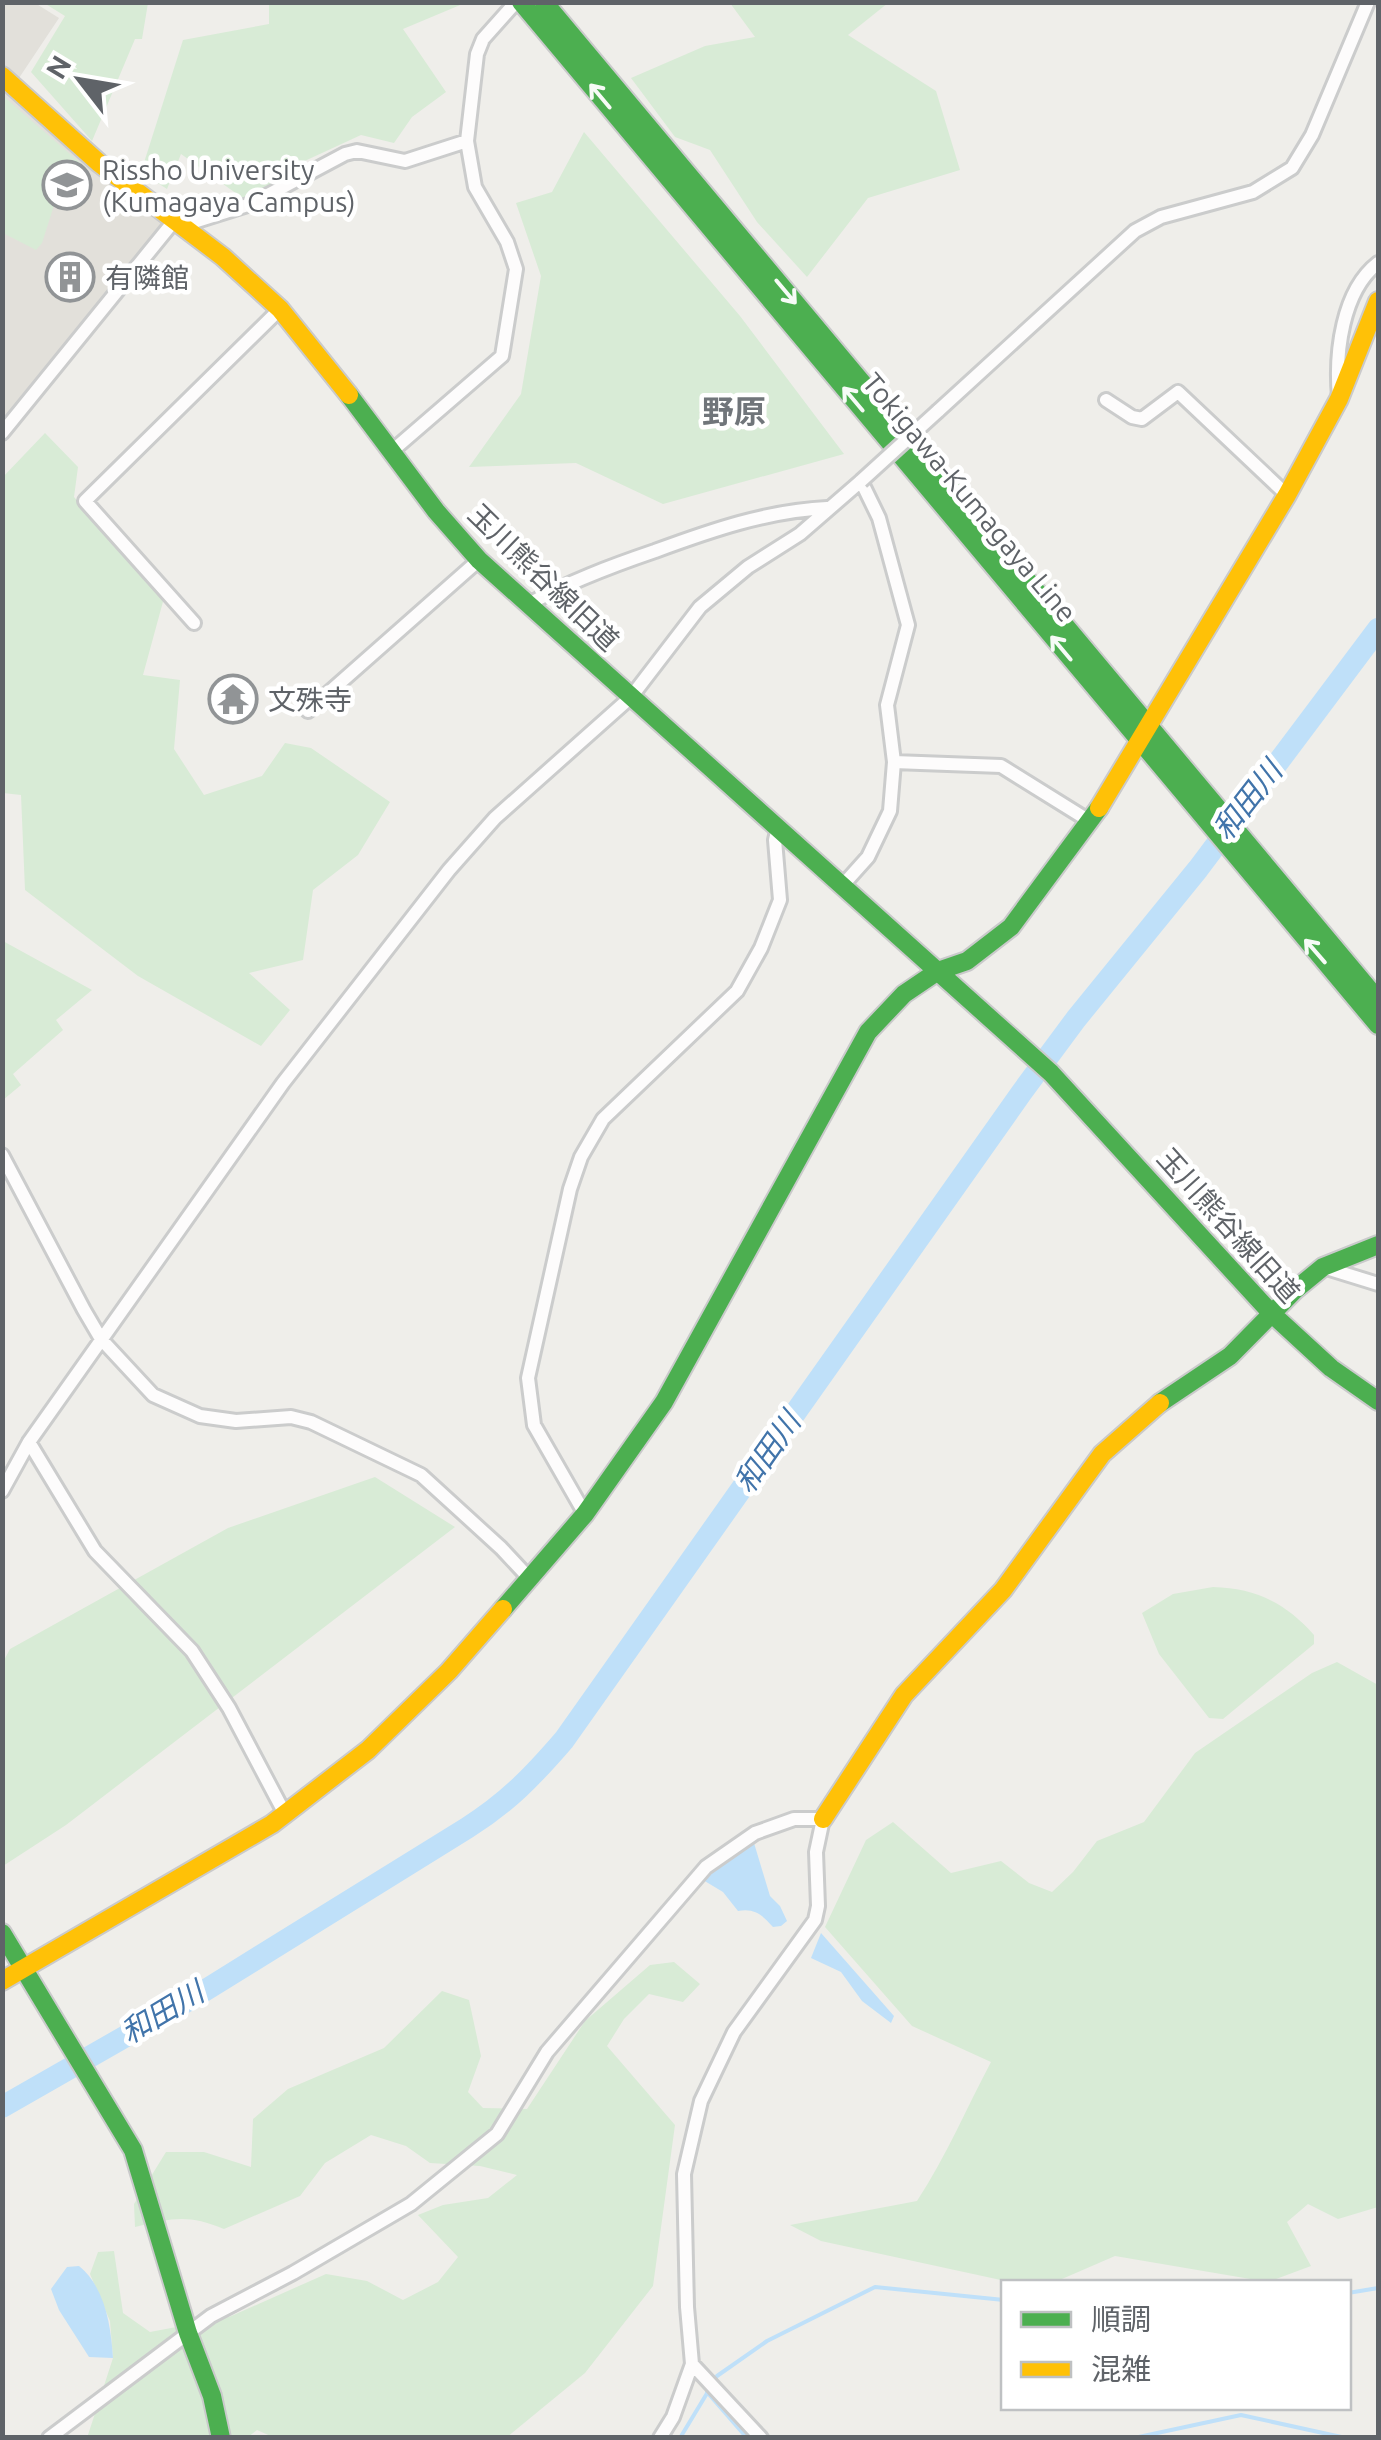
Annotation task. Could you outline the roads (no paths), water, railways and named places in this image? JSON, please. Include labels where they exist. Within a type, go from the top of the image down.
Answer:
[{"type":"street","name":"Tokigawa-Kumagaya Line","points":[[544,2],[1145,735]]},
{"type":"street","points":[[2,1491],[29,1442],[284,1083],[449,870],[495,818],[631,697],[700,607],[748,567],[800,534],[1136,231],[1161,217],[1253,192],[1292,168],[1312,134],[1368,2]]},
{"type":"street","name":"Tokigawa-Kumagaya Line","points":[[514,5],[1197,796],[1378,1025]]},
{"type":"street","points":[[392,451],[502,356],[516,269],[507,242],[475,187],[467,141],[476,54],[483,39],[514,5]]},
{"type":"street","name":"玉川熊谷線旧道","points":[[2,76],[99,163],[252,282],[319,354],[479,560],[1031,1054],[1271,1313],[1331,1368],[1378,1401]]},
{"type":"street","points":[[2,433],[178,224],[251,204],[345,154],[357,151],[405,161],[467,141]]},
{"type":"street","points":[[1339,399],[1337,372],[1354,293],[1364,274],[1378,263]]},
{"type":"street","points":[[2,1981],[285,1814],[334,1778],[416,1706],[585,1514],[664,1402],[868,1032],[904,994],[938,971],[966,961],[1011,927],[1091,822],[1288,496],[1339,399],[1378,301]]},
{"type":"street","points":[[194,623],[85,501],[280,309]]},
{"type":"street","points":[[1106,400],[1142,419],[1178,392],[1288,496]]},
{"type":"street","points":[[842,886],[868,858],[890,810],[894,762],[887,705],[908,625],[884,532],[861,481]]},
{"type":"street","points":[[527,605],[560,586],[729,524],[793,509],[830,508]]},
{"type":"street","points":[[308,711],[479,560]]},
{"type":"street","points":[[894,762],[1001,766],[1091,822]]},
{"type":"street","points":[[585,1514],[534,1425],[528,1378],[570,1189],[581,1157],[603,1119],[737,991],[761,948],[780,900],[775,840],[778,828]]},
{"type":"street","name":"Tokigawa-Kumagaya Line","points":[[1256,867],[1378,1000]]},
{"type":"street","points":[[2,1155],[101,1338],[153,1395],[200,1416],[236,1421],[290,1417],[311,1422],[420,1475],[529,1578]]},
{"type":"street","points":[[660,2438],[673,2417],[692,2364],[686,2307],[684,2174],[691,2138],[702,2101],[734,2032],[815,1920],[816,1852],[824,1819],[904,1695],[1003,1590],[1102,1454],[1171,1393],[1230,1356],[1271,1313],[1324,1267],[1378,1244]]},
{"type":"street","points":[[1324,1267],[1378,1284]]},
{"type":"street","points":[[29,1442],[95,1551],[192,1651],[228,1708],[285,1814]]},
{"type":"street","points":[[48,2438],[211,2316],[294,2274],[411,2204],[497,2134],[547,2052],[706,1867],[755,1833],[794,1819],[824,1819]]},
{"type":"street","points":[[2,1933],[134,2150],[188,2333],[212,2396],[221,2438]]},
{"type":"street","points":[[692,2364],[761,2438]]},
{"type":"water","points":[[754,1843],[770,1896],[787,1921],[781,1926],[773,1927],[754,1912],[738,1911],[723,1892],[703,1880],[724,1861]]},
{"type":"water","points":[[821,1933],[894,2016],[891,2023],[862,2001],[841,1972],[811,1958]]},
{"type":"water","points":[[79,2266],[101,2296],[113,2358],[89,2357],[59,2310],[51,2289],[67,2267]]},
{"type":"waterway","name":"和田川","points":[[2,2107],[196,1996],[467,1828],[507,1799],[541,1765],[564,1740],[1022,1092],[1198,869],[1378,629]]},
{"type":"waterway","points":[[713,2382],[767,2341],[875,2287],[1001,2300]]},
{"type":"waterway","points":[[1351,2292],[1378,2288]]},
{"type":"waterway","points":[[680,2438],[709,2390]]},
{"type":"waterway","points":[[707,2392],[747,2438]]},
{"type":"waterway","points":[[1134,2438],[1241,2415],[1346,2438]]},
{"type":"place","name":"Rissho University (Kumagaya Campus)","points":[[67,185]]},
{"type":"place","name":"有隣館","points":[[70,277]]},
{"type":"place","name":"文殊寺","points":[[233,699]]},
{"type":"district","name":"野原","points":[[734,411]]}]
